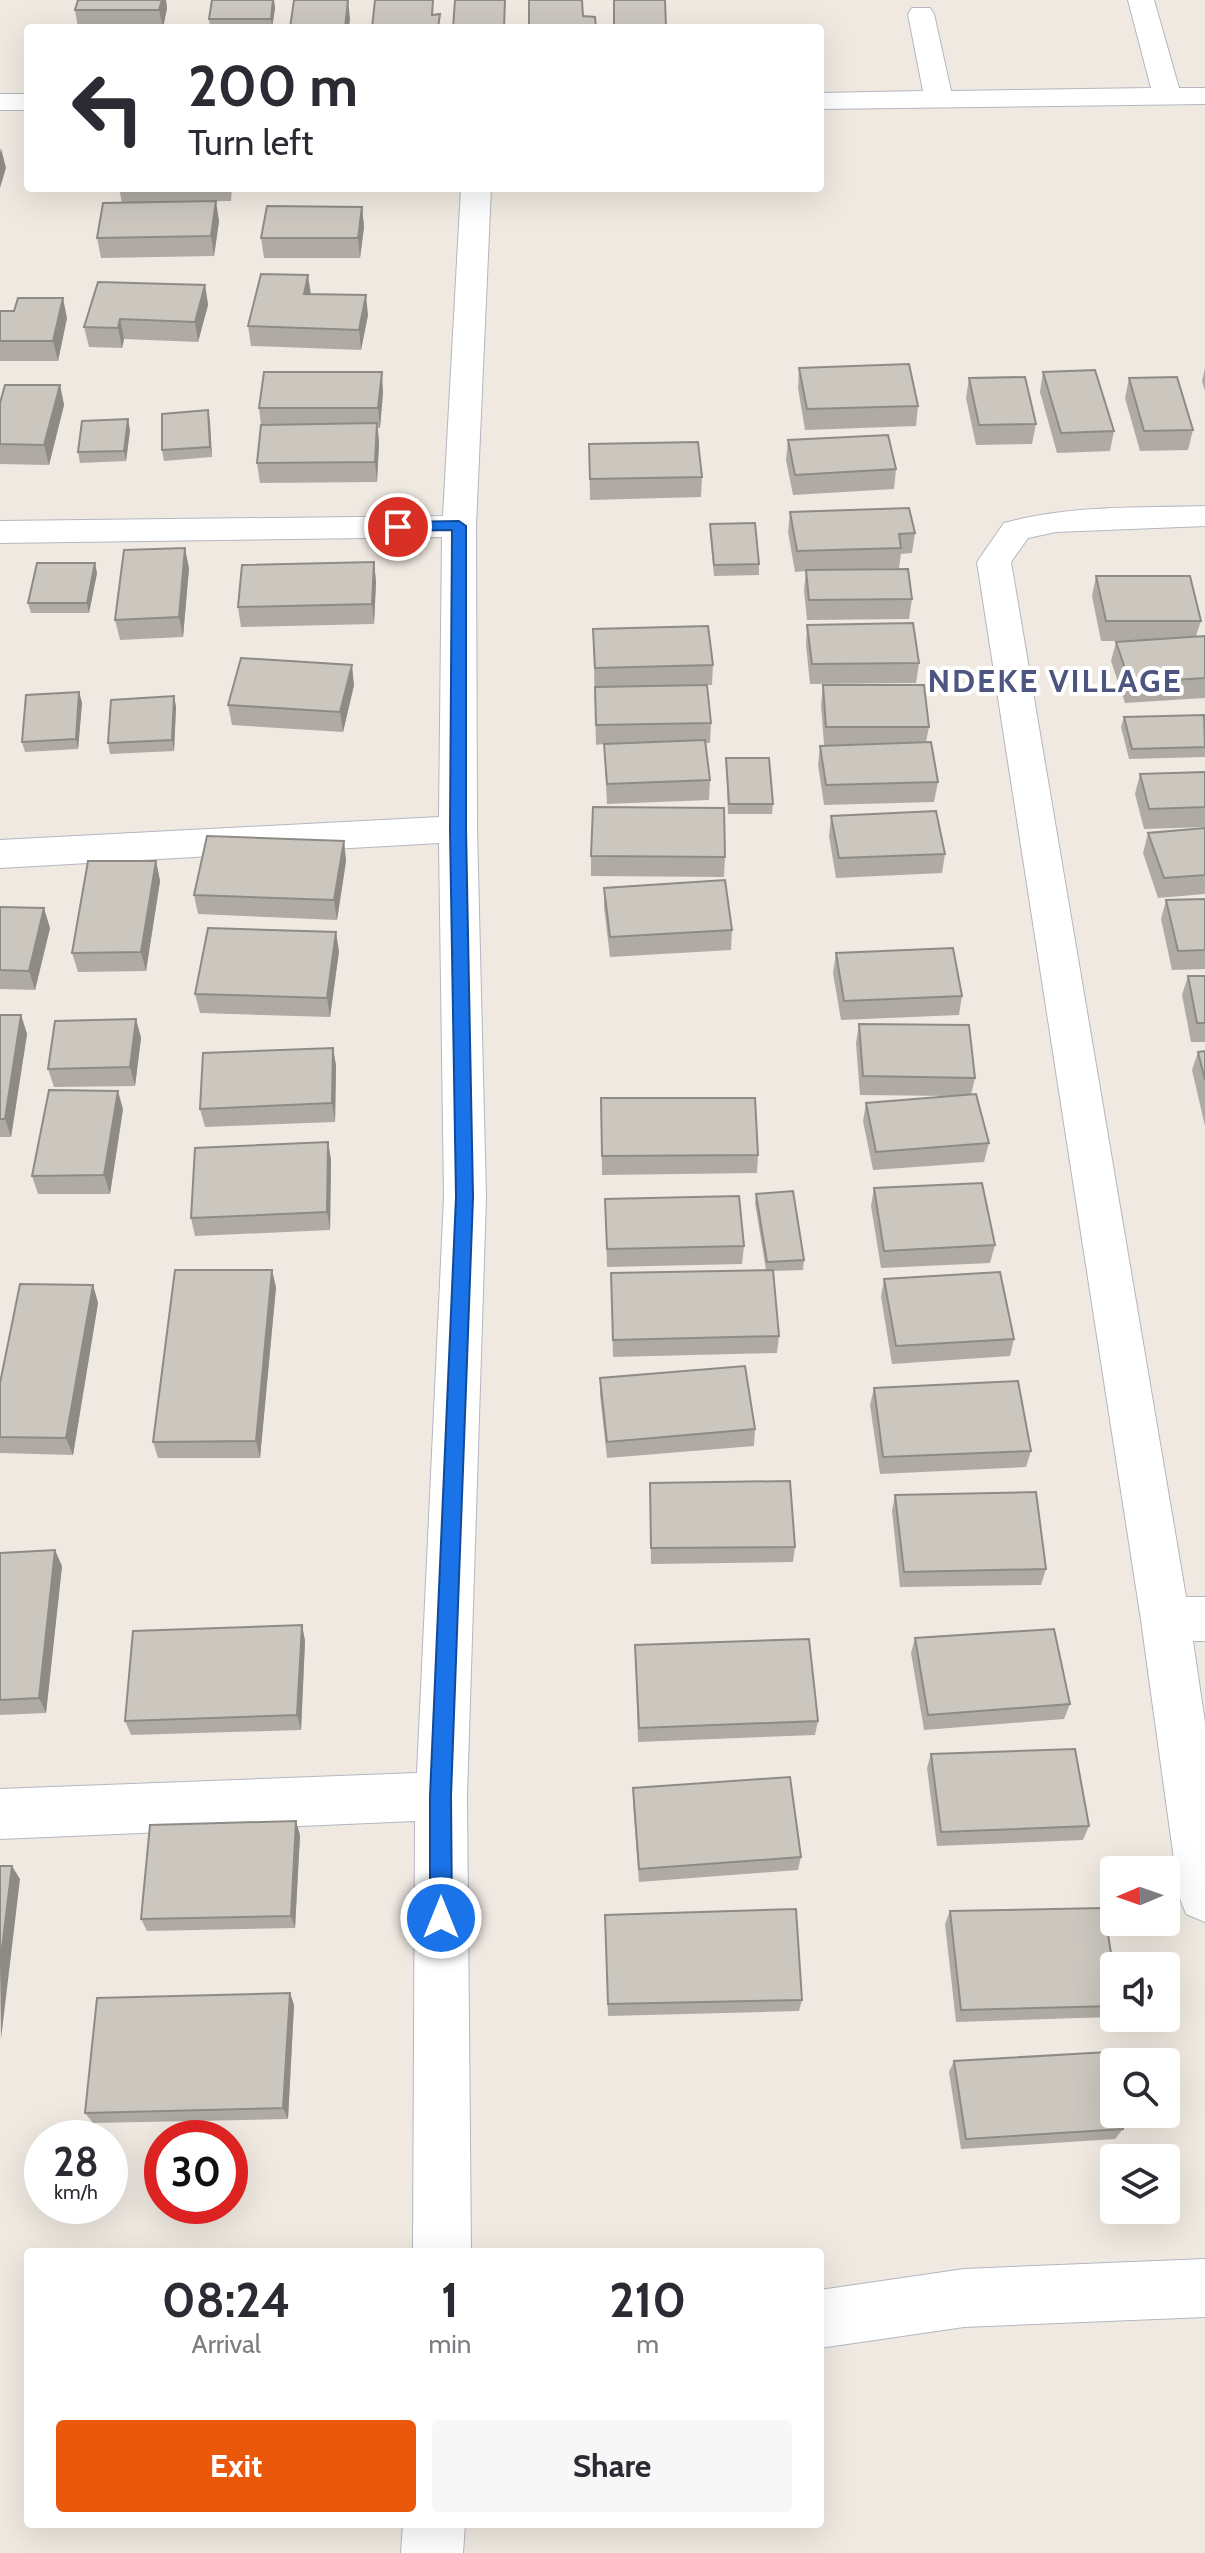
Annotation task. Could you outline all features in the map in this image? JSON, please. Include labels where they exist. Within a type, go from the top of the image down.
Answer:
[{"type":"street","points":[[1141,0],[1167,96]]},
{"type":"street","points":[[921,14],[939,101]]},
{"type":"street","points":[[824,101],[1205,96]]},
{"type":"street","points":[[0,102],[24,102]]},
{"type":"street","points":[[442,2248],[441,1796],[465,1197],[458,829],[459,526],[476,192]]},
{"type":"street","points":[[1205,516],[1056,521],[1016,530],[994,562],[1185,1620],[1205,1896]]},
{"type":"street","points":[[0,532],[459,526]]},
{"type":"street","points":[[0,854],[458,829]]},
{"type":"street","points":[[0,1814],[441,1796]]},
{"type":"street","points":[[824,2318],[871,2309],[1051,2291],[1205,2288]]},
{"type":"street","points":[[432,2553],[434,2528]]},
{"type":"building","points":[[78,0],[162,0],[159,10],[75,10]]},
{"type":"building","points":[[212,0],[273,0],[271,19],[209,19]]},
{"type":"building","points":[[294,0],[348,0],[345,24],[291,24]]},
{"type":"building","points":[[375,0],[433,0],[432,15],[440,14],[439,24],[372,24]]},
{"type":"building","points":[[455,0],[505,0],[504,24],[453,24]]},
{"type":"building","points":[[529,0],[582,0],[583,16],[595,17],[596,24],[529,24]]},
{"type":"building","points":[[614,0],[665,0],[666,24],[614,24]]},
{"type":"building","points":[[216,201],[211,236],[97,238],[103,203]]},
{"type":"building","points":[[267,206],[362,207],[358,238],[261,238]]},
{"type":"building","points":[[261,274],[308,275],[304,294],[366,295],[359,330],[248,326]]},
{"type":"building","points":[[98,282],[205,285],[195,322],[120,319],[118,328],[84,327]]},
{"type":"building","points":[[18,298],[63,298],[53,341],[0,341],[0,311],[14,311]]},
{"type":"building","points":[[909,364],[918,406],[807,409],[799,368]]},
{"type":"building","points":[[1095,370],[1114,431],[1061,433],[1043,372]]},
{"type":"building","points":[[264,372],[382,372],[378,408],[259,408]]},
{"type":"building","points":[[1025,377],[1036,424],[979,425],[969,378]]},
{"type":"building","points":[[1177,377],[1193,430],[1144,431],[1129,378]]},
{"type":"building","points":[[5,385],[60,385],[44,445],[0,444],[0,403]]},
{"type":"building","points":[[208,410],[210,447],[162,450],[162,414]]},
{"type":"building","points":[[128,419],[124,451],[78,452],[82,421]]},
{"type":"building","points":[[377,423],[375,462],[257,463],[261,425]]},
{"type":"building","points":[[888,435],[896,469],[795,475],[788,440]]},
{"type":"building","points":[[698,442],[702,477],[590,479],[589,444]]},
{"type":"building","points":[[909,508],[915,533],[899,534],[901,548],[797,551],[790,512]]},
{"type":"building","points":[[755,523],[759,564],[714,565],[710,524]]},
{"type":"building","points":[[185,548],[179,617],[115,620],[124,550]]},
{"type":"building","points":[[374,562],[372,604],[238,607],[242,565]]},
{"type":"building","points":[[37,563],[95,563],[87,603],[28,603]]},
{"type":"building","points":[[908,569],[912,599],[809,600],[806,570]]},
{"type":"building","points":[[1096,576],[1190,576],[1201,621],[1106,621]]},
{"type":"building","points":[[913,623],[919,663],[812,664],[807,625]]},
{"type":"building","points":[[708,626],[713,665],[595,668],[593,629]]},
{"type":"building","points":[[1205,636],[1205,678],[1130,683],[1116,642]]},
{"type":"building","points":[[241,658],[352,665],[340,712],[228,705]]},
{"type":"building","points":[[707,685],[711,723],[596,725],[595,687]]},
{"type":"building","points":[[823,685],[924,685],[929,727],[826,727]]},
{"type":"building","points":[[79,692],[76,739],[22,742],[26,695]]},
{"type":"building","points":[[174,696],[172,740],[108,743],[111,700]]},
{"type":"building","points":[[1204,715],[1205,747],[1132,749],[1124,717]]},
{"type":"building","points":[[705,740],[710,780],[607,784],[604,744]]},
{"type":"building","points":[[931,742],[938,782],[826,785],[820,746]]},
{"type":"building","points":[[726,758],[769,758],[773,804],[729,804]]},
{"type":"building","points":[[1205,772],[1205,807],[1149,809],[1140,774]]},
{"type":"building","points":[[593,807],[724,808],[725,857],[591,856]]},
{"type":"building","points":[[936,811],[945,854],[839,858],[831,816]]},
{"type":"building","points":[[1205,828],[1205,875],[1164,878],[1148,833]]},
{"type":"building","points":[[207,836],[344,841],[334,900],[194,895]]},
{"type":"building","points":[[88,861],[156,861],[141,952],[72,953]]},
{"type":"building","points":[[725,880],[732,930],[610,937],[604,888]]},
{"type":"building","points":[[1205,899],[1205,950],[1178,951],[1166,900]]},
{"type":"building","points":[[0,907],[44,908],[29,971],[0,970]]},
{"type":"building","points":[[208,928],[336,932],[327,998],[195,994]]},
{"type":"building","points":[[953,948],[962,996],[844,1001],[836,953]]},
{"type":"building","points":[[1188,976],[1205,976],[1205,1023],[1197,1023]]},
{"type":"building","points":[[0,1015],[21,1015],[5,1119],[0,1119]]},
{"type":"building","points":[[136,1019],[130,1067],[48,1069],[55,1021]]},
{"type":"building","points":[[859,1024],[969,1025],[975,1078],[863,1076]]},
{"type":"building","points":[[333,1048],[332,1103],[200,1109],[203,1053]]},
{"type":"building","points":[[1205,1051],[1205,1080],[1198,1052]]},
{"type":"building","points":[[49,1090],[118,1091],[104,1175],[32,1176]]},
{"type":"building","points":[[976,1094],[989,1143],[876,1152],[866,1103]]},
{"type":"building","points":[[601,1098],[755,1098],[758,1155],[602,1156]]},
{"type":"building","points":[[328,1142],[327,1212],[191,1218],[195,1148]]},
{"type":"building","points":[[982,1183],[995,1245],[884,1251],[874,1188]]},
{"type":"building","points":[[793,1191],[804,1260],[767,1262],[756,1194]]},
{"type":"building","points":[[739,1196],[744,1246],[607,1249],[605,1199]]},
{"type":"building","points":[[175,1270],[272,1270],[256,1441],[153,1442]]},
{"type":"building","points":[[773,1270],[779,1336],[613,1340],[611,1273]]},
{"type":"building","points":[[1000,1272],[1014,1339],[896,1346],[884,1279]]},
{"type":"building","points":[[20,1284],[93,1285],[66,1438],[0,1437],[0,1383]]},
{"type":"building","points":[[745,1366],[755,1429],[607,1442],[600,1378]]},
{"type":"building","points":[[1018,1381],[1031,1451],[883,1457],[874,1388]]},
{"type":"building","points":[[790,1481],[795,1547],[651,1548],[650,1483]]},
{"type":"building","points":[[1036,1492],[1046,1569],[904,1572],[895,1495]]},
{"type":"building","points":[[55,1550],[39,1698],[0,1700],[0,1553]]},
{"type":"building","points":[[302,1625],[297,1715],[125,1721],[133,1631]]},
{"type":"building","points":[[1054,1629],[1070,1704],[928,1715],[915,1638]]},
{"type":"building","points":[[809,1639],[818,1721],[639,1728],[635,1645]]},
{"type":"building","points":[[1075,1749],[1089,1826],[941,1832],[931,1754]]},
{"type":"building","points":[[790,1777],[801,1857],[639,1869],[633,1788]]},
{"type":"building","points":[[296,1821],[291,1916],[141,1919],[150,1825]]},
{"type":"building","points":[[0,1866],[12,1866],[0,1965]]},
{"type":"building","points":[[1100,1908],[1100,1936],[1108,1936],[1111,1952],[1100,1952],[1100,2006],[961,2010],[950,1911]]},
{"type":"building","points":[[796,1909],[802,2000],[608,2004],[605,1915]]},
{"type":"building","points":[[290,1993],[283,2108],[85,2113],[97,1998]]},
{"type":"building","points":[[1100,2052],[1100,2128],[1123,2129],[966,2139],[954,2061]]},
{"type":"district","name":"NDEKE VILLAGE","points":[[1055,680]]},
{"type":"route","points":[[398,527],[459,526],[458,829],[465,1197],[441,1796],[441,1918]]}]
